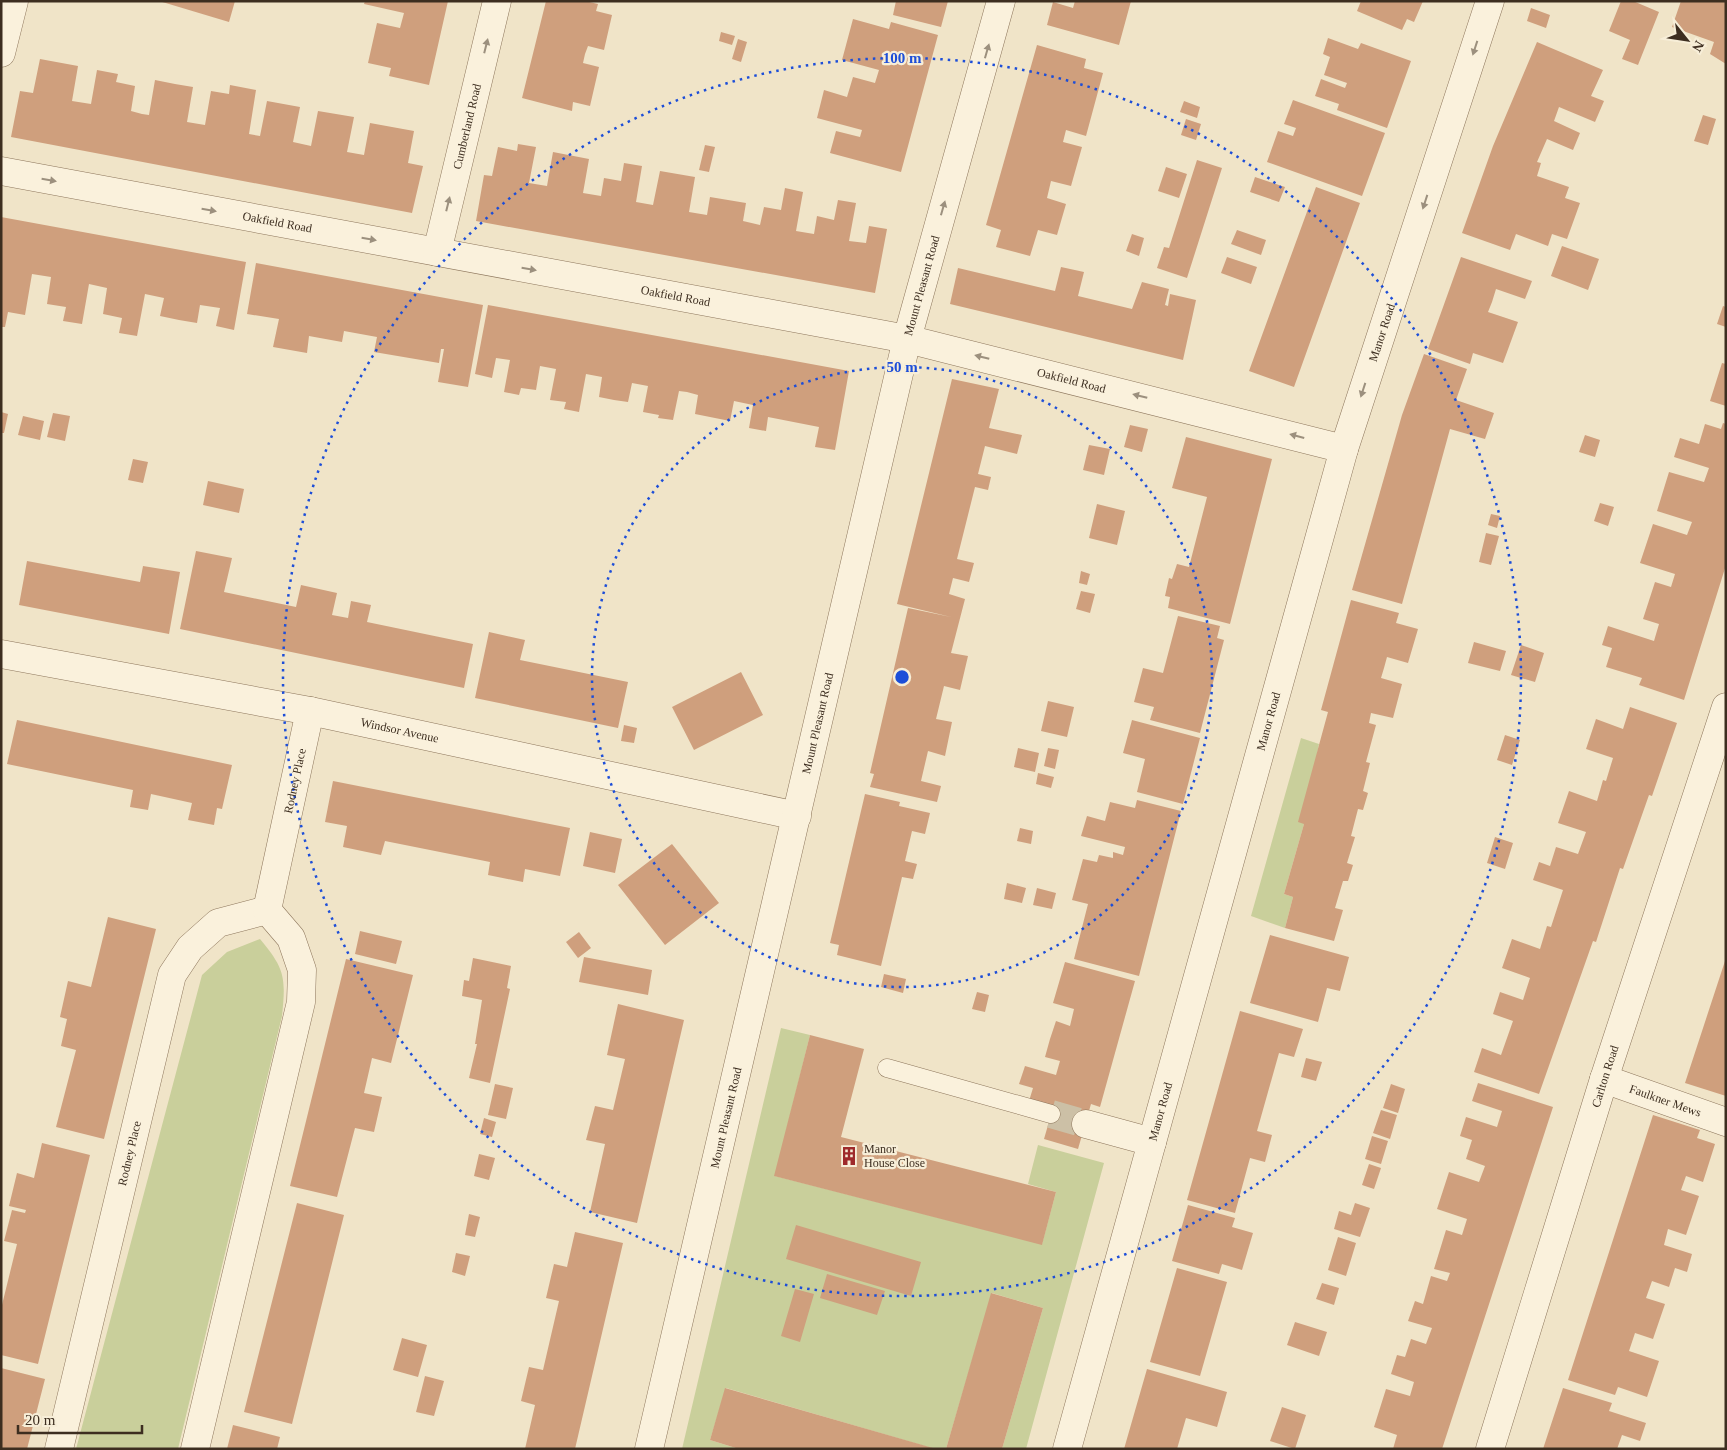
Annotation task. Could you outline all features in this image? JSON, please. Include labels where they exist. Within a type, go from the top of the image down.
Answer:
[{"type":"street","points":[[1,53],[14,1]]},
{"type":"street","name":"Cumberland Road","points":[[437,252],[497,1]]},
{"type":"street","name":"Mount Pleasant Road","points":[[648,1449],[907,339],[1001,1]]},
{"type":"street","name":"Manor Road","points":[[1067,1449],[1344,448],[1490,1]]},
{"type":"street","name":"Oakfield Road","points":[[1,171],[907,339],[1344,448]]},
{"type":"street","name":"Windsor Avenue","points":[[1,654],[310,711],[797,816]]},
{"type":"street","name":"Carlton Road","points":[[1490,1449],[1604,1079],[1726,707]]},
{"type":"street","name":"Rodney Place","points":[[59,1449],[172,975],[190,948],[218,923],[267,910],[310,711]]},
{"type":"street","points":[[195,1449],[302,1002],[302,970],[290,938],[267,910]]},
{"type":"street","name":"Faulkner Mews","points":[[1604,1079],[1726,1122]]},
{"type":"street","points":[[1086,1124],[1152,1142]]},
{"type":"lane","points":[[887,1068],[1051,1114]]},
{"type":"green space","points":[[1301,738],[1319,744],[1304,824],[1284,894],[1293,897],[1285,928],[1251,916]]},
{"type":"green space","points":[[260,939],[275,958],[282,974],[284,992],[282,1016],[178,1449],[76,1449],[202,975],[227,952]]},
{"type":"green space","points":[[781,1028],[810,1035],[775,1176],[1042,1244],[1056,1192],[1028,1184],[1038,1145],[1104,1163],[1026,1449],[1002,1449],[1043,1308],[992,1293],[946,1449],[935,1449],[726,1388],[710,1440],[739,1449],[682,1449]]},
{"type":"building","points":[[159,1],[235,1],[229,22]]},
{"type":"building","points":[[365,1],[448,1],[429,85],[389,76],[391,68],[368,63],[377,23],[400,28],[404,13],[364,4]]},
{"type":"building","points":[[546,1],[585,1],[598,4],[596,11],[612,15],[604,50],[588,46],[585,54],[583,63],[599,67],[590,106],[573,102],[572,111],[522,98]]},
{"type":"building","points":[[896,1],[948,1],[941,27],[893,15]]},
{"type":"building","points":[[1075,1],[1131,1],[1119,45],[1047,25],[1053,2],[1073,8]]},
{"type":"building","points":[[1361,1],[1423,1],[1414,22],[1407,19],[1402,30],[1357,11]]},
{"type":"building","points":[[1621,1],[1633,1],[1659,12],[1638,65],[1622,59],[1630,40],[1609,31]]},
{"type":"building","points":[[1681,1],[1726,1],[1726,64],[1710,54],[1714,42],[1672,27]]},
{"type":"building","points":[[1531,8],[1550,15],[1546,28],[1527,21]]},
{"type":"building","points":[[853,19],[889,29],[891,22],[938,35],[901,172],[830,153],[836,131],[860,137],[862,130],[817,118],[824,90],[847,97],[853,77],[875,83],[879,70],[842,60]]},
{"type":"building","points":[[721,32],[735,36],[732,45],[719,41]]},
{"type":"building","points":[[1328,38],[1358,49],[1361,43],[1411,61],[1387,128],[1337,110],[1339,104],[1315,96],[1321,79],[1345,88],[1347,83],[1324,75],[1330,57],[1323,54]]},
{"type":"building","points":[[738,39],[747,42],[741,62],[732,59]]},
{"type":"building","points":[[1537,42],[1603,70],[1591,96],[1604,101],[1595,122],[1559,107],[1554,121],[1580,133],[1573,150],[1547,139],[1537,162],[1541,163],[1537,176],[1569,187],[1565,198],[1580,203],[1567,239],[1552,234],[1548,246],[1516,234],[1510,250],[1462,233],[1493,146]]},
{"type":"building","points":[[1037,45],[1086,59],[1084,68],[1103,73],[1086,136],[1066,130],[1063,142],[1082,147],[1071,186],[1051,181],[1047,198],[1066,204],[1057,235],[1038,230],[1030,256],[996,247],[1001,230],[986,225]]},
{"type":"building","points":[[40,59],[78,66],[72,101],[91,104],[97,70],[118,74],[116,82],[135,86],[131,111],[142,114],[149,115],[155,80],[193,87],[187,122],[205,125],[211,91],[229,94],[230,85],[256,90],[249,134],[260,136],[267,101],[300,107],[293,142],[311,146],[318,111],[354,117],[347,152],[364,155],[370,123],[414,131],[408,163],[423,166],[412,213],[11,137],[20,91],[33,93]]},
{"type":"building","points":[[1293,100],[1385,133],[1362,196],[1267,162],[1278,131],[1293,136],[1296,128],[1284,124]]},
{"type":"building","points":[[1184,101],[1200,107],[1197,118],[1180,112]]},
{"type":"building","points":[[1703,115],[1716,119],[1708,145],[1694,141]]},
{"type":"building","points":[[1186,119],[1201,124],[1196,140],[1181,135]]},
{"type":"building","points":[[518,144],[536,147],[529,183],[547,186],[553,152],[589,159],[583,193],[601,196],[604,178],[621,181],[624,163],[642,166],[636,202],[653,205],[660,171],[695,177],[689,212],[707,215],[710,197],[746,203],[743,221],[760,225],[764,207],[781,210],[785,188],[803,192],[796,231],[814,234],[817,216],[834,220],[838,200],[856,203],[849,241],[866,243],[869,226],[887,229],[875,293],[476,221],[484,175],[492,176],[498,147],[517,151]]},
{"type":"building","points":[[705,145],[715,147],[709,172],[699,170]]},
{"type":"building","points":[[1197,160],[1222,168],[1187,278],[1157,268],[1164,247],[1169,248]]},
{"type":"building","points":[[1166,167],[1187,174],[1179,198],[1158,191]]},
{"type":"building","points":[[1255,177],[1285,187],[1279,202],[1250,192]]},
{"type":"building","points":[[1316,187],[1360,203],[1294,387],[1249,371]]},
{"type":"building","points":[[1,217],[246,262],[234,330],[216,326],[220,308],[200,305],[197,323],[179,320],[160,316],[164,298],[145,294],[137,336],[119,333],[122,318],[103,314],[107,288],[89,284],[82,324],[63,321],[66,307],[47,304],[51,277],[32,274],[25,315],[8,312],[5,327],[1,327]]},
{"type":"building","points":[[1237,230],[1266,240],[1261,255],[1231,244]]},
{"type":"building","points":[[1132,234],[1144,238],[1139,256],[1126,251]]},
{"type":"building","points":[[1562,246],[1599,259],[1588,290],[1551,276]]},
{"type":"building","points":[[1227,257],[1257,267],[1251,284],[1221,273]]},
{"type":"building","points":[[1461,257],[1532,281],[1525,299],[1496,289],[1488,312],[1518,322],[1503,363],[1473,353],[1470,364],[1428,349]]},
{"type":"building","points":[[256,263],[483,305],[468,387],[438,382],[444,349],[441,349],[439,363],[374,352],[377,337],[344,331],[342,342],[309,336],[307,353],[273,347],[279,319],[247,314]]},
{"type":"building","points":[[1061,267],[1084,272],[1078,296],[1132,309],[1142,282],[1169,289],[1165,305],[1168,306],[1170,294],[1196,300],[1183,360],[950,304],[958,268],[1055,291]]},
{"type":"building","points":[[488,305],[849,371],[835,450],[815,447],[819,427],[768,417],[766,431],[749,428],[753,405],[734,401],[730,421],[695,414],[698,395],[687,392],[679,391],[673,420],[658,418],[659,415],[643,412],[648,386],[632,383],[628,402],[614,400],[599,397],[602,377],[586,374],[579,412],[564,409],[566,402],[550,400],[556,369],[540,366],[536,390],[521,388],[519,395],[504,392],[510,360],[496,358],[492,378],[475,374]]},
{"type":"building","points":[[1723,306],[1726,307],[1726,327],[1717,324]]},
{"type":"building","points":[[1424,354],[1467,369],[1456,400],[1494,413],[1485,439],[1450,429],[1402,604],[1352,590],[1402,415]]},
{"type":"building","points":[[1722,363],[1726,364],[1726,406],[1710,401]]},
{"type":"building","points":[[952,379],[999,389],[989,428],[1022,435],[1017,454],[985,446],[978,474],[991,477],[988,490],[975,487],[957,559],[974,563],[969,582],[953,578],[949,594],[965,599],[951,653],[968,656],[960,690],[944,686],[936,719],[952,722],[945,756],[928,751],[921,781],[941,786],[937,802],[870,787],[874,774],[870,773],[908,608],[951,617],[897,604]]},
{"type":"building","points":[[1,412],[8,414],[4,433],[1,433]]},
{"type":"building","points":[[53,413],[70,416],[65,441],[47,437]]},
{"type":"building","points":[[23,416],[44,421],[40,440],[18,435]]},
{"type":"building","points":[[1723,423],[1726,424],[1726,565],[1684,700],[1639,685],[1642,678],[1606,667],[1612,648],[1602,645],[1608,626],[1654,641],[1659,624],[1643,619],[1655,582],[1671,587],[1675,574],[1640,563],[1653,524],[1687,535],[1692,522],[1657,511],[1669,472],[1704,482],[1709,468],[1674,457],[1680,438],[1699,444],[1705,424],[1721,429]]},
{"type":"building","points":[[1130,425],[1148,429],[1142,452],[1124,447]]},
{"type":"building","points":[[1585,435],[1600,440],[1595,457],[1579,452]]},
{"type":"building","points":[[1186,437],[1272,459],[1230,624],[1168,608],[1170,597],[1165,596],[1169,578],[1172,579],[1177,564],[1189,567],[1207,497],[1172,488]]},
{"type":"building","points":[[1089,445],[1110,449],[1104,475],[1083,470]]},
{"type":"building","points":[[133,459],[148,462],[143,483],[128,480]]},
{"type":"building","points":[[208,481],[244,489],[239,513],[203,505]]},
{"type":"building","points":[[1600,503],[1614,507],[1608,526],[1594,521]]},
{"type":"building","points":[[1097,504],[1125,511],[1117,545],[1089,538]]},
{"type":"building","points":[[1491,514],[1500,516],[1497,528],[1488,525]]},
{"type":"building","points":[[1486,533],[1499,536],[1491,565],[1479,562]]},
{"type":"building","points":[[196,551],[232,558],[224,592],[296,607],[301,585],[337,593],[332,615],[348,618],[351,601],[371,605],[367,622],[473,644],[464,688],[180,629]]},
{"type":"building","points":[[27,561],[140,582],[143,566],[180,572],[169,634],[19,605]]},
{"type":"building","points":[[1081,571],[1090,574],[1087,585],[1079,583]]},
{"type":"building","points":[[1081,591],[1095,594],[1090,613],[1076,609]]},
{"type":"building","points":[[1351,600],[1399,613],[1396,623],[1418,629],[1408,663],[1387,657],[1381,678],[1402,684],[1393,718],[1371,713],[1369,723],[1376,725],[1366,762],[1370,763],[1363,791],[1368,793],[1363,810],[1358,809],[1351,836],[1355,837],[1347,863],[1353,865],[1348,881],[1343,881],[1335,908],[1343,910],[1334,941],[1285,928],[1293,897],[1284,894],[1304,824],[1298,822],[1328,712],[1321,710]]},
{"type":"building","points":[[1178,616],[1220,626],[1217,638],[1224,640],[1200,733],[1150,720],[1154,707],[1134,702],[1143,668],[1163,673]]},
{"type":"building","points":[[489,632],[525,640],[520,660],[628,682],[618,728],[475,698]]},
{"type":"building","points":[[1474,642],[1506,651],[1500,671],[1468,663]]},
{"type":"building","points":[[1521,645],[1544,653],[1535,682],[1511,675]]},
{"type":"building","points":[[741,672],[763,715],[694,750],[672,707]]},
{"type":"building","points":[[1048,701],[1074,707],[1067,737],[1041,731]]},
{"type":"building","points":[[1630,707],[1677,723],[1652,796],[1649,795],[1623,869],[1620,868],[1596,942],[1593,941],[1539,1094],[1474,1072],[1482,1048],[1501,1055],[1513,1021],[1493,1014],[1500,992],[1523,1000],[1530,978],[1502,968],[1512,939],[1540,949],[1547,926],[1551,927],[1563,890],[1533,880],[1539,862],[1550,866],[1556,847],[1578,854],[1586,832],[1558,823],[1569,791],[1597,801],[1603,780],[1606,781],[1613,758],[1586,749],[1596,719],[1623,729]]},
{"type":"building","points":[[17,720],[232,765],[222,809],[217,808],[214,825],[188,820],[192,803],[151,794],[148,810],[130,807],[133,790],[7,764]]},
{"type":"building","points":[[1132,720],[1200,738],[1183,804],[1137,792],[1145,759],[1123,753]]},
{"type":"building","points":[[624,725],[637,728],[634,743],[621,741]]},
{"type":"building","points":[[1505,735],[1520,740],[1512,765],[1497,760]]},
{"type":"building","points":[[1018,748],[1039,753],[1035,772],[1014,767]]},
{"type":"building","points":[[1048,748],[1059,750],[1055,769],[1044,766]]},
{"type":"building","points":[[1038,773],[1054,777],[1051,788],[1036,784]]},
{"type":"building","points":[[333,781],[570,828],[560,876],[525,869],[523,882],[488,875],[490,862],[385,841],[381,855],[343,847],[347,826],[325,822]]},
{"type":"building","points":[[865,794],[900,802],[899,806],[930,813],[925,834],[912,831],[905,861],[917,864],[913,879],[902,877],[881,966],[837,955],[839,945],[830,943]]},
{"type":"building","points":[[1137,800],[1181,811],[1139,976],[1074,959],[1088,904],[1072,900],[1083,859],[1097,862],[1099,855],[1113,858],[1113,852],[1123,855],[1125,847],[1081,836],[1087,816],[1105,821],[1110,802],[1135,808]]},
{"type":"building","points":[[1020,828],[1033,831],[1031,844],[1017,841]]},
{"type":"building","points":[[590,832],[622,839],[615,873],[583,866]]},
{"type":"building","points":[[1495,837],[1513,843],[1505,869],[1487,863]]},
{"type":"building","points":[[672,844],[719,903],[665,945],[618,885]]},
{"type":"building","points":[[1007,883],[1026,888],[1022,903],[1004,899]]},
{"type":"building","points":[[1037,888],[1056,893],[1052,909],[1033,905]]},
{"type":"building","points":[[108,917],[156,929],[104,1139],[56,1127],[76,1050],[61,1046],[67,1019],[60,1017],[68,981],[91,987]]},
{"type":"building","points":[[360,931],[402,941],[396,964],[355,954]]},
{"type":"building","points":[[579,932],[591,948],[578,958],[566,942]]},
{"type":"building","points":[[1270,935],[1349,957],[1340,991],[1327,988],[1318,1022],[1250,1003]]},
{"type":"building","points":[[584,957],[652,970],[648,995],[579,982]]},
{"type":"building","points":[[473,958],[511,966],[507,988],[510,989],[490,1083],[469,1078],[477,1044],[475,1044],[482,1000],[462,996],[464,980],[469,981]]},
{"type":"building","points":[[346,959],[413,975],[391,1063],[372,1058],[364,1093],[382,1097],[374,1132],[355,1128],[337,1197],[290,1186]]},
{"type":"building","points":[[1726,961],[1726,1096],[1685,1083]]},
{"type":"building","points":[[1065,962],[1135,981],[1100,1107],[1091,1104],[1078,1149],[1044,1139],[1053,1108],[1029,1101],[1033,1088],[1019,1084],[1025,1066],[1056,1075],[1060,1061],[1045,1057],[1056,1021],[1070,1026],[1074,1009],[1053,1003]]},
{"type":"building","points":[[884,974],[906,979],[903,993],[881,987]]},
{"type":"building","points":[[977,992],[989,995],[985,1012],[972,1009]]},
{"type":"building","points":[[618,1004],[684,1020],[637,1223],[590,1212],[605,1144],[586,1140],[595,1106],[613,1110],[625,1059],[607,1055]]},
{"type":"building","points":[[1240,1011],[1303,1029],[1294,1057],[1279,1053],[1257,1131],[1272,1135],[1265,1162],[1250,1158],[1235,1213],[1187,1200]]},
{"type":"building","name":"Manor House Close","points":[[810,1035],[864,1049],[841,1137],[1056,1192],[1042,1245],[774,1176]]},
{"type":"building","points":[[1306,1058],[1322,1062],[1316,1081],[1301,1077]]},
{"type":"building","points":[[1478,1083],[1553,1107],[1442,1449],[1393,1449],[1397,1435],[1374,1427],[1386,1389],[1410,1396],[1414,1382],[1391,1374],[1397,1355],[1405,1357],[1411,1339],[1426,1344],[1432,1328],[1408,1321],[1415,1301],[1423,1304],[1431,1276],[1447,1281],[1450,1273],[1434,1269],[1446,1230],[1462,1235],[1467,1219],[1437,1209],[1449,1172],[1479,1182],[1485,1166],[1466,1159],[1472,1140],[1460,1136],[1466,1117],[1497,1127],[1502,1111],[1472,1101]]},
{"type":"building","points":[[495,1084],[513,1088],[506,1119],[488,1115]]},
{"type":"building","points":[[1391,1084],[1405,1089],[1398,1113],[1383,1108]]},
{"type":"building","points":[[1381,1110],[1397,1115],[1390,1139],[1373,1133]]},
{"type":"building","points":[[1653,1115],[1700,1130],[1697,1138],[1715,1144],[1703,1182],[1686,1176],[1681,1190],[1699,1196],[1686,1235],[1668,1229],[1664,1245],[1692,1254],[1687,1272],[1675,1268],[1669,1287],[1652,1281],[1646,1298],[1665,1304],[1653,1339],[1635,1333],[1629,1351],[1659,1361],[1647,1397],[1618,1387],[1615,1395],[1568,1380]]},
{"type":"building","points":[[484,1118],[496,1122],[492,1137],[480,1134]]},
{"type":"building","points":[[1372,1136],[1388,1141],[1381,1164],[1365,1159]]},
{"type":"building","points":[[42,1143],[90,1155],[38,1364],[1,1355],[1,1309],[17,1244],[4,1241],[12,1210],[25,1213],[26,1210],[9,1206],[17,1173],[34,1178]]},
{"type":"building","points":[[479,1154],[495,1158],[489,1180],[474,1176]]},
{"type":"building","points":[[1369,1164],[1381,1168],[1374,1189],[1362,1185]]},
{"type":"building","points":[[297,1203],[344,1215],[292,1424],[244,1412]]},
{"type":"building","points":[[1355,1203],[1370,1208],[1360,1237],[1334,1229],[1339,1211],[1351,1215]]},
{"type":"building","points":[[1188,1205],[1235,1218],[1232,1227],[1253,1233],[1242,1270],[1222,1264],[1219,1274],[1172,1261]]},
{"type":"building","points":[[469,1214],[480,1217],[475,1237],[465,1235]]},
{"type":"building","points":[[796,1225],[921,1262],[911,1296],[786,1259]]},
{"type":"building","points":[[575,1232],[623,1243],[575,1449],[525,1449],[535,1405],[521,1401],[529,1367],[543,1370],[559,1301],[546,1298],[554,1264],[567,1267]]},
{"type":"building","points":[[1338,1237],[1356,1243],[1346,1276],[1328,1270]]},
{"type":"building","points":[[456,1253],[470,1256],[465,1276],[452,1272]]},
{"type":"building","points":[[1177,1268],[1227,1282],[1200,1376],[1150,1362]]},
{"type":"building","points":[[827,1274],[885,1291],[877,1315],[820,1298]]},
{"type":"building","points":[[1322,1283],[1339,1288],[1334,1305],[1316,1299]]},
{"type":"building","points":[[795,1289],[814,1294],[800,1342],[781,1336]]},
{"type":"building","points":[[991,1293],[1043,1308],[1002,1449],[946,1449]]},
{"type":"building","points":[[1295,1322],[1327,1332],[1319,1356],[1287,1345]]},
{"type":"building","points":[[402,1338],[427,1345],[418,1377],[393,1370]]},
{"type":"building","points":[[1,1368],[45,1379],[27,1449],[1,1449]]},
{"type":"building","points":[[1147,1369],[1227,1392],[1217,1427],[1186,1418],[1177,1449],[1124,1449]]},
{"type":"building","points":[[425,1376],[444,1381],[434,1416],[416,1412]]},
{"type":"building","points":[[725,1388],[933,1449],[739,1449],[710,1440]]},
{"type":"building","points":[[1563,1388],[1612,1403],[1609,1411],[1646,1423],[1640,1441],[1622,1435],[1617,1449],[1543,1449]]},
{"type":"building","points":[[1282,1407],[1306,1415],[1295,1449],[1270,1441]]},
{"type":"building","points":[[233,1425],[280,1437],[277,1449],[227,1449]]},
{"type":"tunnel","points":[[1051,1114],[1086,1124]]},
{"type":"place","name":"Manor House Close","points":[[849,1156]]}]
